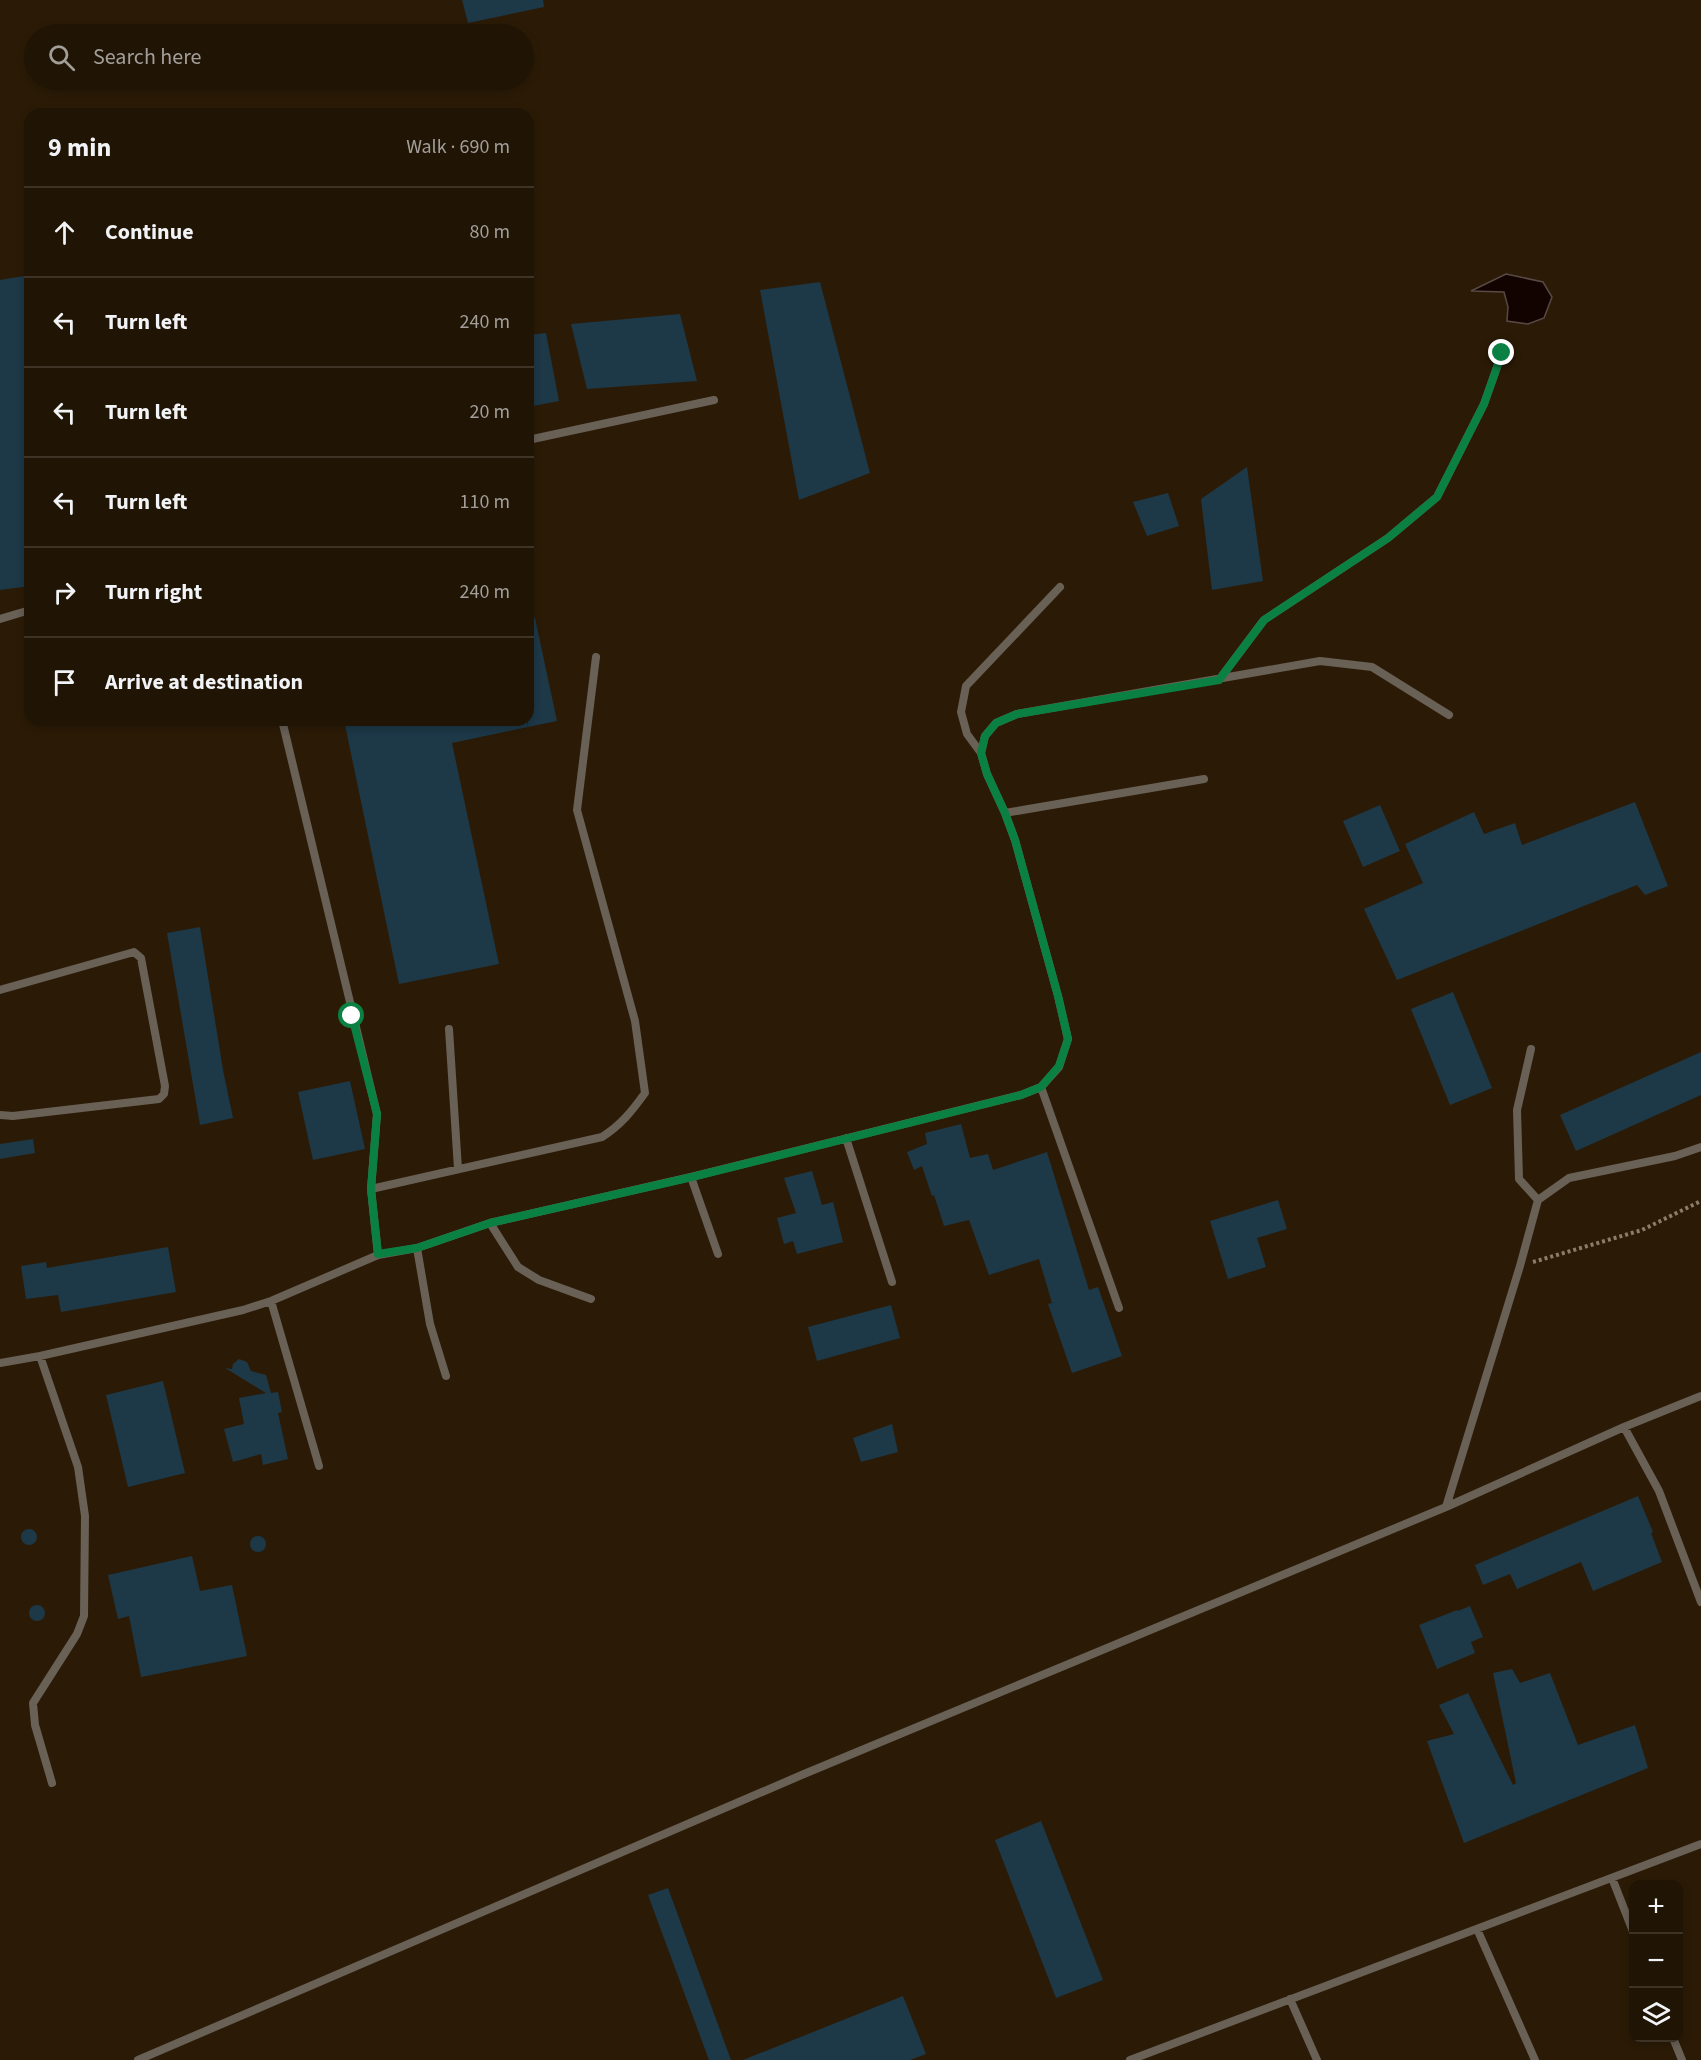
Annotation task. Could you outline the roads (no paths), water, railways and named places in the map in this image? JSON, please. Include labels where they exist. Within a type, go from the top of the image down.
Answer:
[{"type":"lane","points":[[1219,680],[1264,620],[1388,538],[1437,497],[1484,404],[1502,353]]},
{"type":"lane","points":[[534,439],[714,400]]},
{"type":"lane","points":[[0,1364],[271,1301],[378,1254],[417,1248],[490,1223],[692,1177],[1021,1095],[1041,1087],[1059,1066],[1068,1039],[1058,996],[1005,813],[987,774],[981,753],[967,734],[962,712],[966,686],[1060,587]]},
{"type":"lane","points":[[0,619],[24,612]]},
{"type":"lane","points":[[371,1189],[602,1137],[617,1127],[645,1093],[635,1021],[578,810],[596,657]]},
{"type":"lane","points":[[981,753],[985,736],[996,723],[1017,714],[1320,661],[1372,668],[1449,715]]},
{"type":"lane","points":[[283,726],[377,1114],[371,1189],[378,1254]]},
{"type":"lane","points":[[1005,813],[1204,779]]},
{"type":"lane","points":[[0,990],[134,952],[141,958],[165,1086],[164,1094],[159,1100],[13,1116],[0,1115]]},
{"type":"lane","points":[[449,1029],[458,1169]]},
{"type":"lane","points":[[1531,1049],[1517,1110],[1518,1158],[1519,1179],[1538,1200]]},
{"type":"lane","points":[[1041,1087],[1119,1308]]},
{"type":"lane","points":[[846,1138],[892,1282]]},
{"type":"lane","points":[[1446,1507],[1538,1200],[1569,1178],[1675,1156],[1701,1147]]},
{"type":"lane","points":[[692,1177],[718,1254]]},
{"type":"lane","points":[[490,1223],[518,1268],[539,1280],[591,1299]]},
{"type":"lane","points":[[417,1248],[430,1324],[446,1376]]},
{"type":"lane","points":[[271,1301],[319,1466]]},
{"type":"lane","points":[[40,1356],[78,1467],[85,1516],[84,1616],[77,1634],[33,1703],[35,1725],[52,1783]]},
{"type":"lane","points":[[138,2060],[804,1774],[1446,1507],[1624,1427],[1701,1396]]},
{"type":"lane","points":[[1624,1427],[1659,1491],[1701,1602]]},
{"type":"lane","points":[[1130,2060],[1701,1844]]},
{"type":"lane","points":[[1612,1878],[1629,1921]]},
{"type":"lane","points":[[1477,1929],[1535,2060]]},
{"type":"lane","points":[[1290,1999],[1317,2060]]},
{"type":"lane","points":[[1675,2042],[1682,2060]]}]
